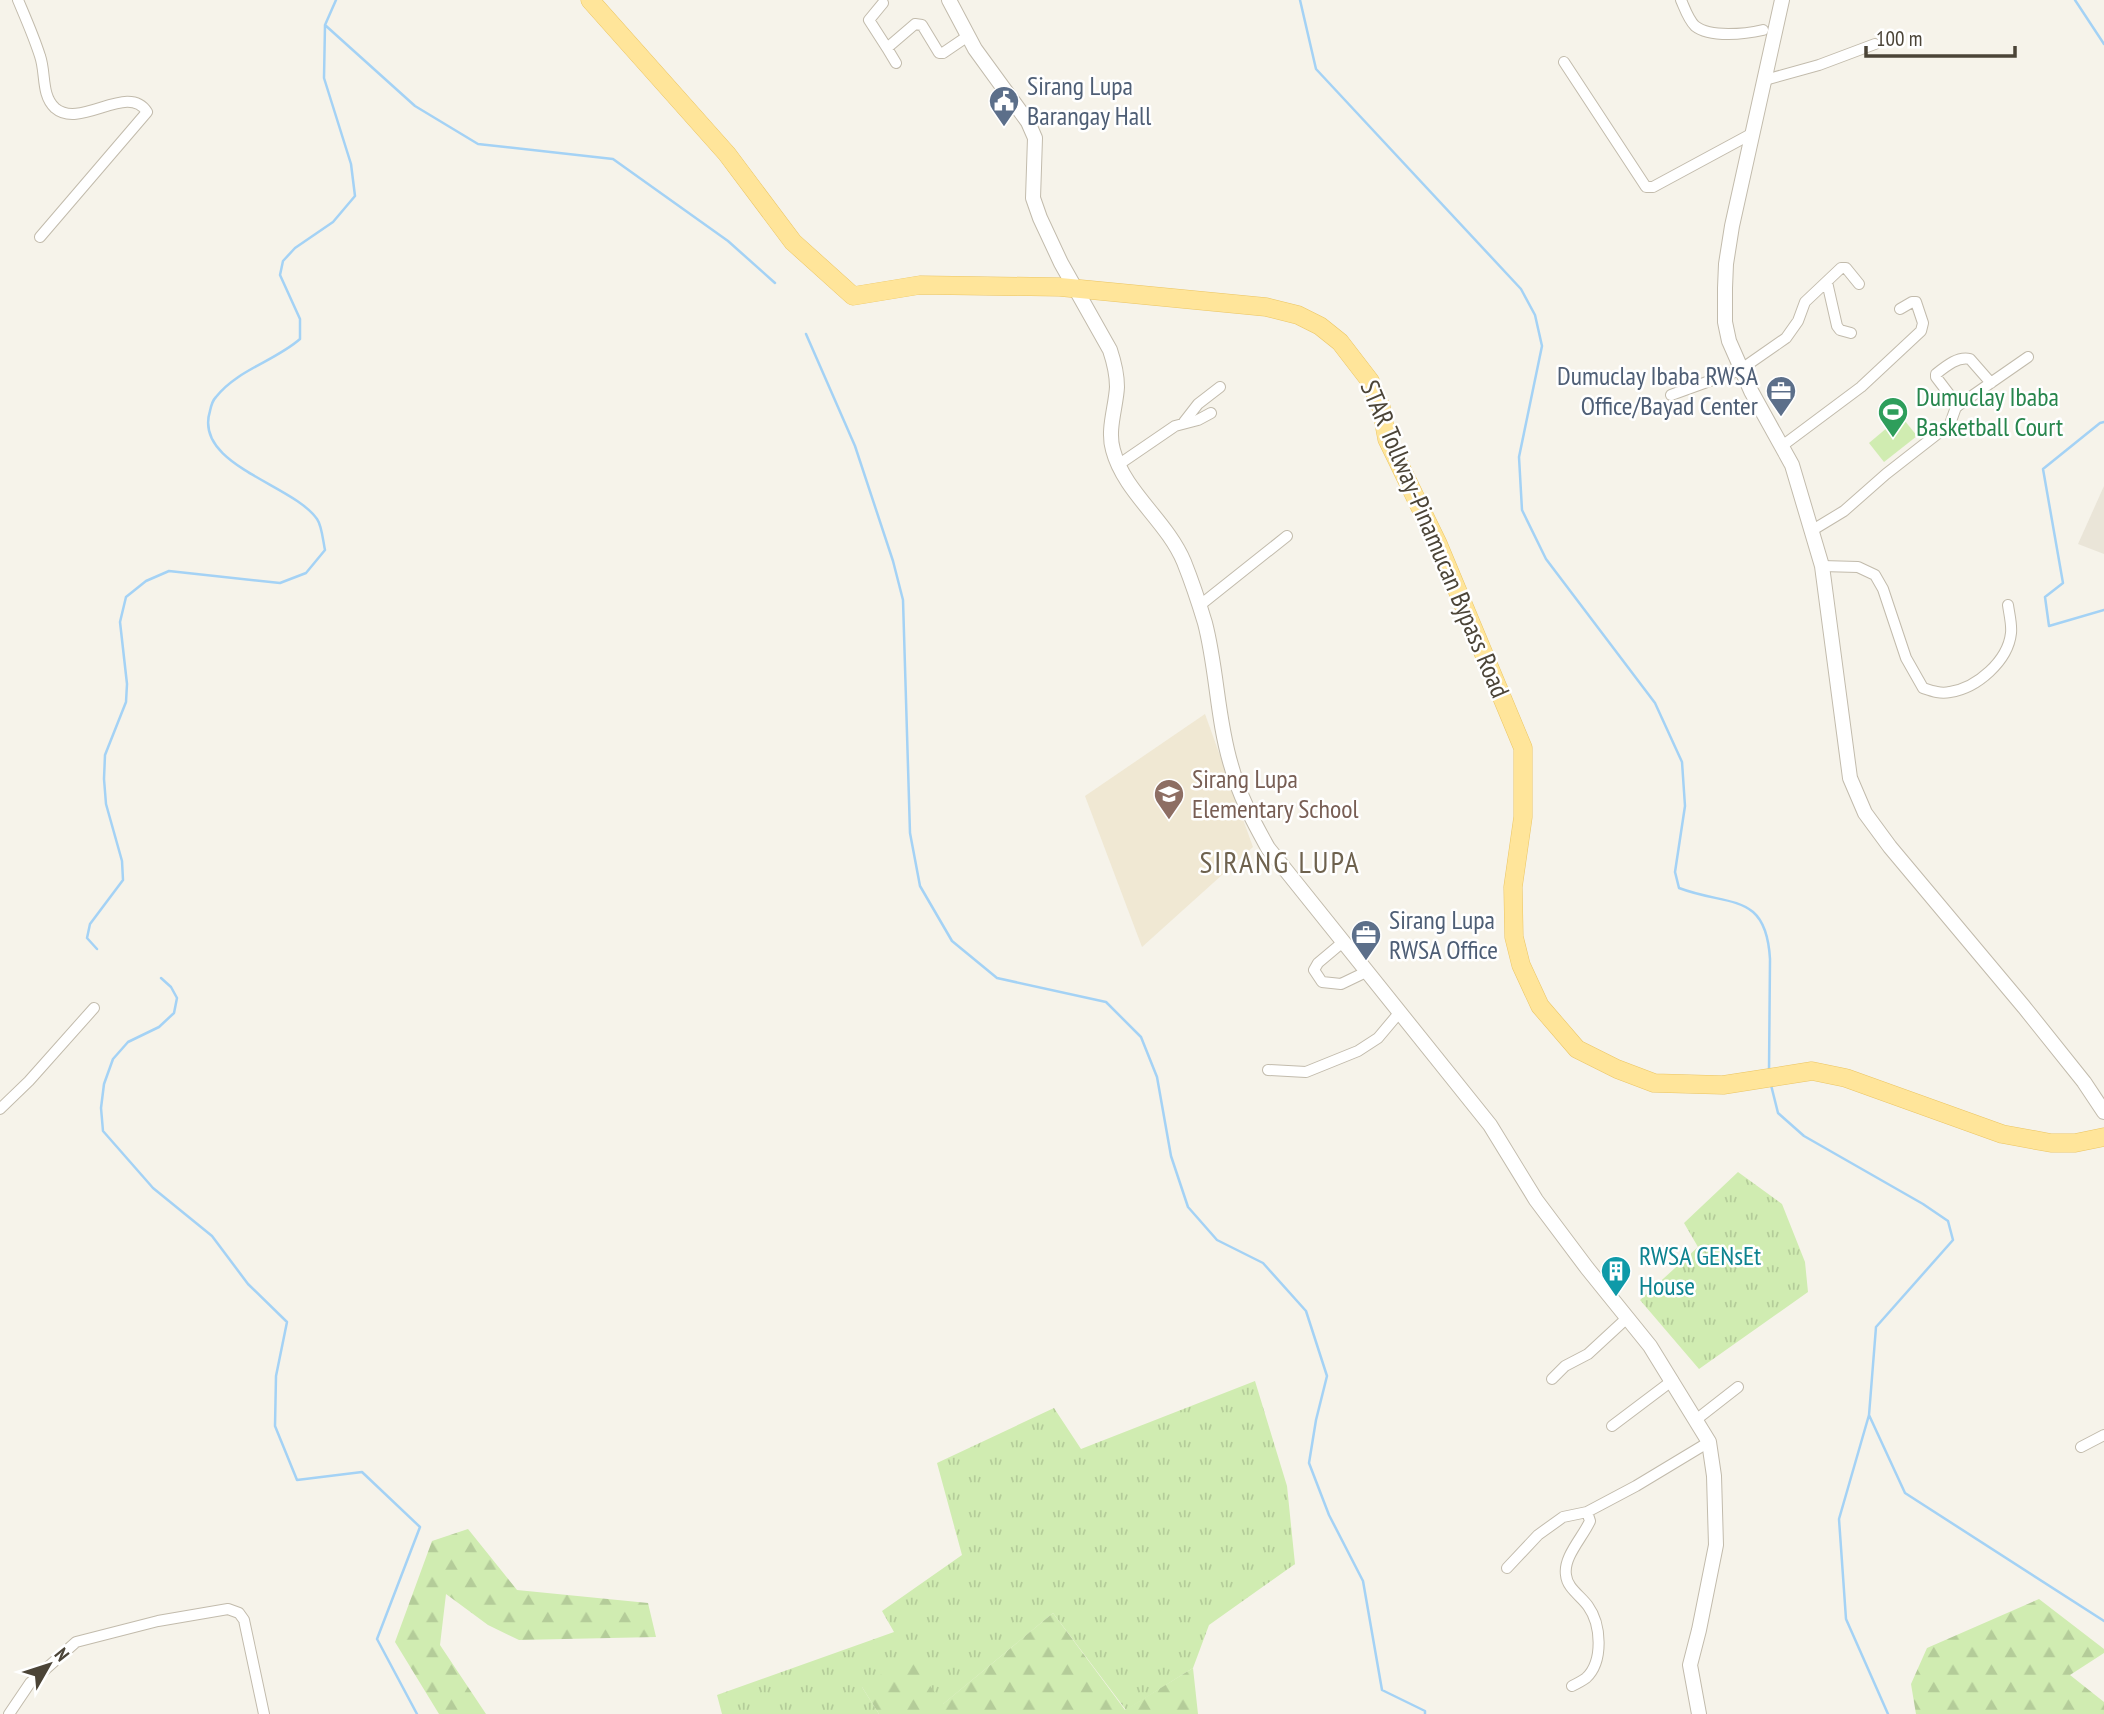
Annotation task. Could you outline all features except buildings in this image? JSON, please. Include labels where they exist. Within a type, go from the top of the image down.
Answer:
[{"type":"main road","name":"STAR Tollway-Pinamucan Bypass Road","points":[[590,0],[727,154],[793,242],[853,296],[920,285],[1076,289],[1266,307],[1298,315],[1320,326],[1340,342],[1370,381],[1381,407],[1387,439],[1438,544],[1523,748],[1523,817],[1513,887],[1514,937],[1521,965],[1540,1006],[1577,1049],[1617,1069],[1654,1083],[1723,1085],[1812,1071],[1846,1078],[2002,1134],[2052,1143],[2075,1143],[2104,1137]]},
{"type":"street","points":[[18,0],[41,59],[46,94],[54,107],[73,114],[129,101],[143,105],[147,111],[40,237]]},
{"type":"street","points":[[949,0],[968,36],[1028,122],[1035,138],[1033,198],[1045,229],[1110,350],[1117,386],[1111,438],[1118,465],[1176,545],[1199,606],[1205,624],[1214,688],[1230,763],[1243,802],[1268,848],[1490,1125],[1536,1200],[1650,1346],[1709,1442],[1714,1476],[1716,1545],[1690,1665],[1699,1714]]},
{"type":"street","points":[[1681,0],[1689,19],[1701,29],[1746,34],[1763,30]]},
{"type":"street","points":[[1782,0],[1742,173],[1726,264],[1725,322],[1728,341],[1740,370],[1792,465],[1822,566],[1850,778],[1865,813],[1890,847],[2024,1007],[2084,1082],[2104,1112]]},
{"type":"street","points":[[883,3],[869,20],[896,62]]},
{"type":"street","points":[[887,48],[919,23],[939,53],[968,36]]},
{"type":"street","points":[[1765,80],[1819,65],[1875,44]]},
{"type":"street","points":[[1564,62],[1646,187],[1653,187],[1753,133]]},
{"type":"street","points":[[1671,395],[1740,370],[1789,335],[1805,302],[1844,267],[1859,284]]},
{"type":"street","points":[[1827,282],[1837,326],[1840,330],[1851,333]]},
{"type":"street","points":[[1782,446],[1860,387],[1921,331],[1923,323],[1916,302],[1900,310]]},
{"type":"street","points":[[1811,531],[1844,511],[1950,424],[1953,411],[1958,406],[2028,357]]},
{"type":"street","points":[[1958,406],[1936,377],[1936,373],[1947,365],[1970,359],[1991,383]]},
{"type":"street","points":[[1184,422],[1198,404],[1220,387]]},
{"type":"street","points":[[1118,465],[1166,432],[1184,422],[1198,420],[1211,413]]},
{"type":"street","points":[[1199,606],[1287,537]]},
{"type":"street","points":[[1822,566],[1858,567],[1875,575],[1883,589],[1906,658],[1923,688],[1936,693],[1968,687],[1990,670],[2006,649],[2011,632],[2008,605]]},
{"type":"street","points":[[1343,942],[1318,963],[1314,970],[1322,982],[1341,984],[1366,972]]},
{"type":"street","points":[[0,1109],[29,1081],[94,1008]]},
{"type":"street","points":[[1268,1070],[1306,1072],[1358,1051],[1378,1038],[1399,1013]]},
{"type":"street","points":[[1552,1379],[1564,1366],[1588,1354],[1628,1318]]},
{"type":"street","points":[[1612,1426],[1673,1380]]},
{"type":"street","points":[[1697,1419],[1738,1387]]},
{"type":"street","points":[[2081,1447],[2104,1435]]},
{"type":"street","points":[[1507,1568],[1538,1535],[1563,1517],[1587,1512],[1709,1442]]},
{"type":"street","points":[[1572,1686],[1586,1677],[1597,1656],[1598,1634],[1595,1619],[1589,1607],[1571,1587],[1566,1575],[1567,1561],[1590,1521],[1587,1512]]},
{"type":"street","points":[[9,1714],[30,1683],[76,1642],[158,1621],[228,1609],[239,1613],[244,1620],[264,1714]]},
{"type":"shaded area","points":[[2104,486],[2104,554],[2078,544]]},
{"type":"shaded area","name":"Sirang Lupa Elementary School","points":[[1205,714],[1253,847],[1142,947],[1085,796]]},
{"type":"green space","name":"Dumuclay Ibaba Basketball Court","points":[[1901,416],[1917,436],[1884,462],[1869,443]]},
{"type":"green space","points":[[1738,1172],[1782,1204],[1805,1262],[1808,1292],[1699,1369],[1640,1300],[1698,1247],[1684,1223]]},
{"type":"green space","points":[[1255,1381],[1287,1486],[1295,1564],[1209,1625],[1193,1668],[1126,1710],[1053,1613],[942,1705],[862,1687],[879,1714],[722,1714],[717,1695],[894,1632],[882,1611],[962,1555],[937,1463],[1054,1408],[1081,1449]]},
{"type":"green space","points":[[468,1529],[517,1590],[648,1603],[656,1637],[519,1640],[488,1625],[446,1594],[440,1645],[486,1714],[439,1714],[395,1642],[432,1541]]},
{"type":"green space","points":[[2039,1599],[2104,1649],[2104,1653],[2070,1675],[2104,1702],[2104,1714],[1916,1714],[1911,1684],[1927,1648]]},
{"type":"green space","points":[[1053,1613],[1125,1710],[1193,1668],[1198,1714],[879,1714],[862,1687],[909,1656],[943,1704]]},
{"type":"waterway","points":[[97,949],[87,938],[90,924],[123,880],[122,861],[106,804],[104,779],[105,755],[126,702],[127,684],[120,622],[126,597],[146,581],[169,571],[280,583],[306,573],[325,550],[317,519],[288,495],[230,460],[216,446],[209,430],[212,404],[225,388],[300,339],[300,319],[280,275],[283,261],[295,248],[333,222],[355,196],[351,164],[324,78],[325,25],[336,0]]},
{"type":"waterway","points":[[1300,0],[1316,69],[1521,289],[1535,315],[1542,346],[1519,457],[1522,510],[1546,559],[1655,703],[1682,762],[1685,806],[1675,872],[1679,888],[1742,905],[1753,912],[1761,922],[1767,937],[1770,959],[1769,1072]]},
{"type":"waterway","points":[[2075,0],[2104,44]]},
{"type":"waterway","points":[[325,25],[415,106],[478,144],[613,159],[728,241],[775,283]]},
{"type":"waterway","points":[[806,334],[855,446],[903,600],[910,833],[920,886],[952,941],[997,978],[1106,1002],[1141,1037],[1157,1077],[1171,1156],[1188,1207],[1217,1240],[1263,1263],[1306,1311],[1327,1376],[1309,1463],[1329,1515],[1363,1581],[1382,1690],[1425,1711],[1425,1714]]},
{"type":"waterway","points":[[2104,422],[2043,469],[2063,583],[2045,597],[2049,626],[2104,610]]},
{"type":"waterway","points":[[161,978],[171,987],[177,998],[174,1013],[159,1027],[128,1042],[113,1059],[104,1084],[101,1108],[103,1131],[153,1188],[212,1236],[248,1284],[287,1322],[276,1376],[275,1426],[297,1480],[362,1472],[420,1527],[377,1639],[417,1714]]},
{"type":"waterway","points":[[1771,1085],[1778,1113],[1804,1136],[1948,1221],[1953,1240],[1876,1327],[1869,1415],[1905,1493],[2104,1621]]},
{"type":"waterway","points":[[1869,1415],[1839,1519],[1846,1619],[1888,1714]]},
{"type":"place","name":"Sirang Lupa Barangay Hall","points":[[1004,128]]},
{"type":"place","name":"Dumuclay Ibaba RWSA Office/Bayad Center","points":[[1781,418]]},
{"type":"place","name":"Dumuclay Ibaba Basketball Court","points":[[1893,439]]},
{"type":"place","name":"Sirang Lupa Elementary School","points":[[1169,821]]},
{"type":"place","name":"Sirang Lupa RWSA Office","points":[[1366,962]]},
{"type":"place","name":"RWSA GENsEt House","points":[[1616,1298]]},
{"type":"district","name":"SIRANG LUPA","points":[[1280,863]]}]
